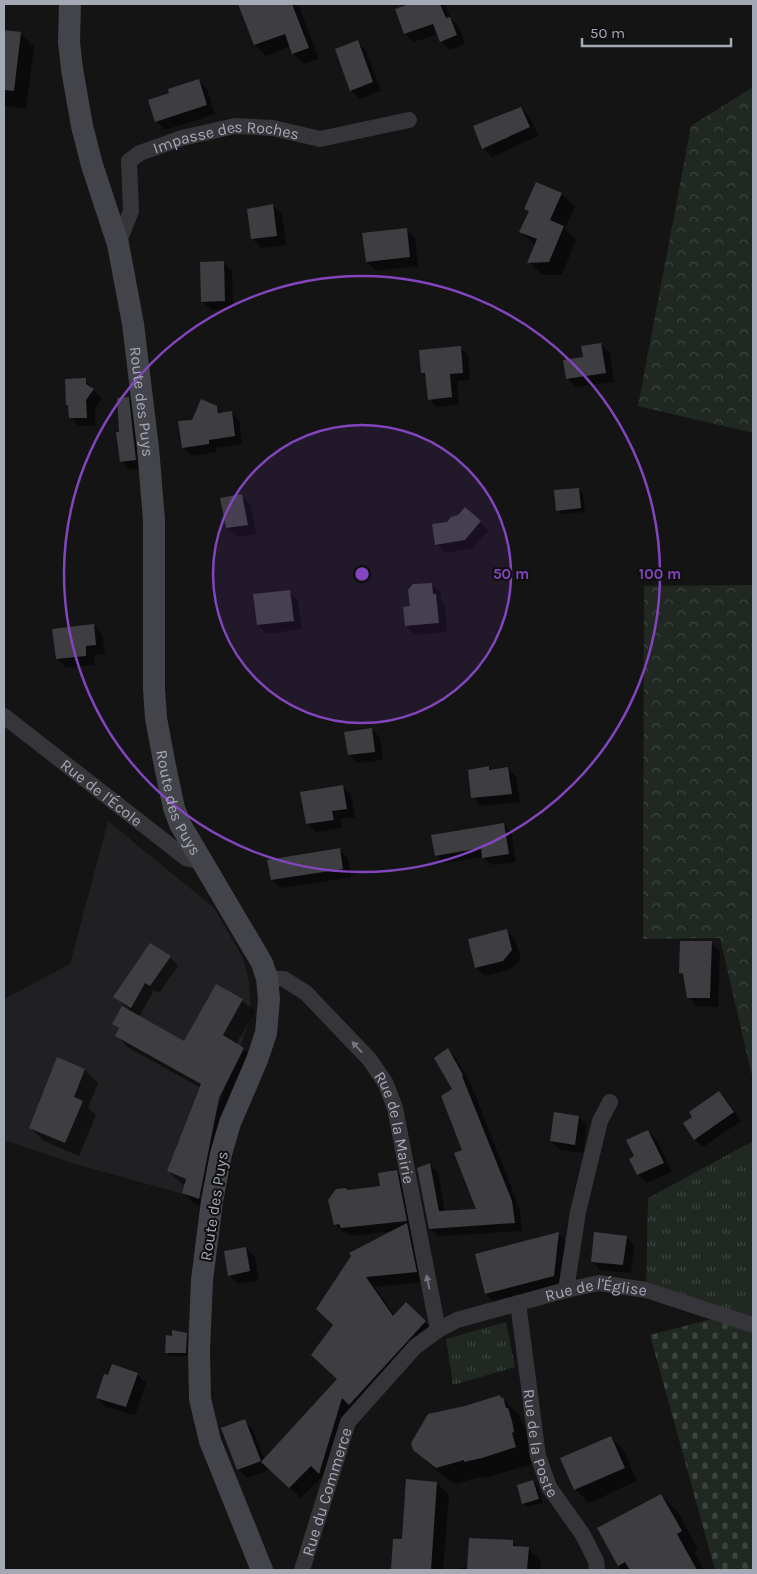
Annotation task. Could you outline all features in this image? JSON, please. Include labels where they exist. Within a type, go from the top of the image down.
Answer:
[{"type":"main road","name":"Route des Puys","points":[[70,4],[69,42],[82,126],[92,165],[118,244],[134,324],[154,520],[153,664],[156,718],[174,808],[180,824],[201,862],[262,962],[267,978],[269,999],[266,1033],[257,1060],[230,1123],[219,1163],[202,1280],[199,1350],[200,1398],[210,1441],[262,1570]]},
{"type":"street","name":"Impasse des Roches","points":[[118,244],[131,211],[129,161],[140,153],[182,138],[235,126],[273,128],[320,139],[409,120]]},
{"type":"street","name":"Rue de l'École","points":[[4,716],[186,858],[201,862]]},
{"type":"street","name":"Rue de la Mairie","points":[[267,978],[284,979],[306,993],[370,1060],[386,1084],[395,1108],[438,1330]]},
{"type":"street","points":[[566,1290],[578,1212],[600,1121],[610,1102]]},
{"type":"street","name":"Rue de l'Église","points":[[438,1330],[457,1320],[566,1290],[599,1283],[646,1290],[753,1325]]},
{"type":"street","name":"Rue de la Poste","points":[[518,1303],[538,1456],[549,1487],[583,1535],[596,1561],[597,1570]]},
{"type":"street","name":"Rue du Commerce","points":[[302,1570],[348,1422],[415,1347],[438,1330]]},
{"type":"shaded area","points":[[108,821],[214,908],[243,958],[249,981],[251,1016],[212,1126],[201,1199],[72,1163],[4,1140],[4,999],[70,964]]},
{"type":"green space","points":[[753,87],[753,433],[638,406],[691,126]]},
{"type":"green space","points":[[753,585],[753,1080],[720,938],[643,939],[644,586]]},
{"type":"green space","points":[[753,1141],[753,1325],[646,1290],[648,1198]]},
{"type":"green space","points":[[716,1318],[753,1331],[753,1570],[715,1570],[650,1335]]},
{"type":"green space","points":[[506,1322],[515,1367],[453,1385],[446,1339]]},
{"type":"building","points":[[238,4],[292,4],[309,48],[292,54],[285,34],[254,45]]},
{"type":"building","points":[[409,4],[440,4],[446,18],[450,17],[457,35],[440,42],[433,24],[404,34],[395,9]]},
{"type":"building","points":[[4,30],[21,32],[14,91],[4,90]]},
{"type":"building","points":[[358,40],[373,82],[350,91],[335,49]]},
{"type":"building","points":[[199,79],[207,105],[155,122],[148,100],[169,93],[168,89]]},
{"type":"building","points":[[521,107],[530,127],[482,149],[473,126]]},
{"type":"building","points":[[536,182],[562,193],[550,220],[564,226],[549,262],[527,263],[537,239],[519,232],[529,211],[524,209]]},
{"type":"building","points":[[273,204],[277,236],[251,239],[247,209]]},
{"type":"building","points":[[407,228],[410,257],[366,262],[362,233]]},
{"type":"building","points":[[224,261],[225,301],[201,302],[200,262]]},
{"type":"building","points":[[601,343],[606,373],[566,379],[563,360],[583,357],[581,346]]},
{"type":"building","points":[[461,346],[463,373],[450,374],[452,397],[428,400],[425,373],[421,373],[419,350]]},
{"type":"building","points":[[86,378],[86,384],[94,389],[86,400],[87,418],[69,418],[68,405],[66,405],[65,379]]},
{"type":"building","points":[[129,397],[136,460],[120,462],[116,432],[119,432],[117,398]]},
{"type":"building","points":[[201,399],[217,406],[218,413],[232,411],[235,436],[209,440],[209,444],[182,448],[178,421],[192,420]]},
{"type":"building","points":[[579,488],[581,508],[556,511],[554,490]]},
{"type":"building","points":[[242,494],[248,525],[226,528],[220,498]]},
{"type":"building","points":[[465,507],[481,521],[465,540],[435,545],[432,524],[447,522],[451,517],[458,515]]},
{"type":"building","points":[[432,583],[433,594],[436,594],[439,623],[405,626],[403,607],[410,606],[408,590],[413,584]]},
{"type":"building","points":[[290,590],[294,621],[257,625],[253,594]]},
{"type":"building","points":[[94,624],[96,645],[86,646],[86,656],[56,659],[52,629]]},
{"type":"building","points":[[372,728],[375,752],[348,755],[344,732]]},
{"type":"building","points":[[489,766],[489,770],[508,767],[512,794],[471,798],[468,770]]},
{"type":"building","points":[[343,785],[347,809],[332,811],[334,820],[306,824],[300,792]]},
{"type":"building","points":[[504,823],[509,854],[482,858],[481,848],[435,856],[431,835]]},
{"type":"building","points":[[340,848],[343,869],[271,880],[267,860]]},
{"type":"building","points":[[507,929],[512,950],[503,961],[475,968],[468,939]]},
{"type":"building","points":[[680,941],[712,941],[710,998],[687,998],[683,974],[679,973]]},
{"type":"building","points":[[150,943],[171,956],[150,986],[145,983],[131,1008],[113,997]]},
{"type":"building","points":[[216,984],[243,999],[223,1035],[244,1048],[219,1098],[199,1199],[182,1193],[186,1179],[167,1171],[201,1084],[115,1036],[119,1028],[112,1024],[122,1006],[184,1041]]},
{"type":"building","points":[[448,1048],[463,1075],[512,1201],[515,1223],[429,1229],[417,1168],[430,1163],[439,1211],[476,1209],[454,1153],[462,1150],[441,1096],[452,1089],[434,1058]]},
{"type":"building","points":[[57,1057],[85,1069],[74,1097],[83,1101],[65,1143],[29,1128]]},
{"type":"building","points":[[719,1091],[734,1112],[694,1140],[683,1123],[692,1117],[689,1112]]},
{"type":"building","points":[[554,1112],[579,1116],[575,1145],[550,1141]]},
{"type":"building","points":[[648,1130],[664,1163],[637,1175],[629,1159],[634,1156],[626,1140]]},
{"type":"building","points":[[397,1170],[407,1221],[341,1228],[339,1224],[334,1225],[328,1200],[336,1189],[345,1188],[348,1190],[380,1186],[378,1173]]},
{"type":"building","points":[[407,1223],[417,1272],[366,1277],[393,1316],[406,1302],[426,1321],[349,1405],[342,1398],[319,1474],[311,1466],[289,1488],[261,1462],[337,1379],[311,1355],[333,1325],[316,1309],[351,1256],[349,1253]]},
{"type":"building","points":[[559,1232],[554,1276],[485,1294],[475,1254]]},
{"type":"building","points":[[594,1232],[627,1236],[623,1265],[591,1262]]},
{"type":"building","points":[[246,1247],[250,1271],[228,1276],[224,1251]]},
{"type":"building","points":[[172,1330],[187,1333],[186,1353],[165,1353],[166,1335],[172,1336]]},
{"type":"building","points":[[112,1364],[138,1373],[126,1407],[96,1398],[104,1374],[108,1375]]},
{"type":"building","points":[[500,1395],[501,1398],[503,1397],[512,1421],[514,1432],[512,1433],[516,1447],[482,1458],[464,1462],[464,1460],[436,1468],[413,1450],[411,1443],[428,1414],[465,1406]]},
{"type":"building","points":[[245,1419],[261,1461],[237,1470],[221,1428]]},
{"type":"building","points":[[611,1436],[625,1468],[574,1490],[560,1458]]},
{"type":"building","points":[[406,1479],[437,1482],[431,1570],[391,1570],[393,1539],[402,1539]]},
{"type":"building","points":[[533,1480],[539,1499],[522,1504],[517,1485]]},
{"type":"building","points":[[661,1494],[682,1531],[677,1534],[697,1570],[630,1570],[625,1562],[618,1566],[597,1528]]},
{"type":"building","points":[[469,1538],[513,1540],[513,1546],[529,1547],[527,1570],[467,1570]]}]
